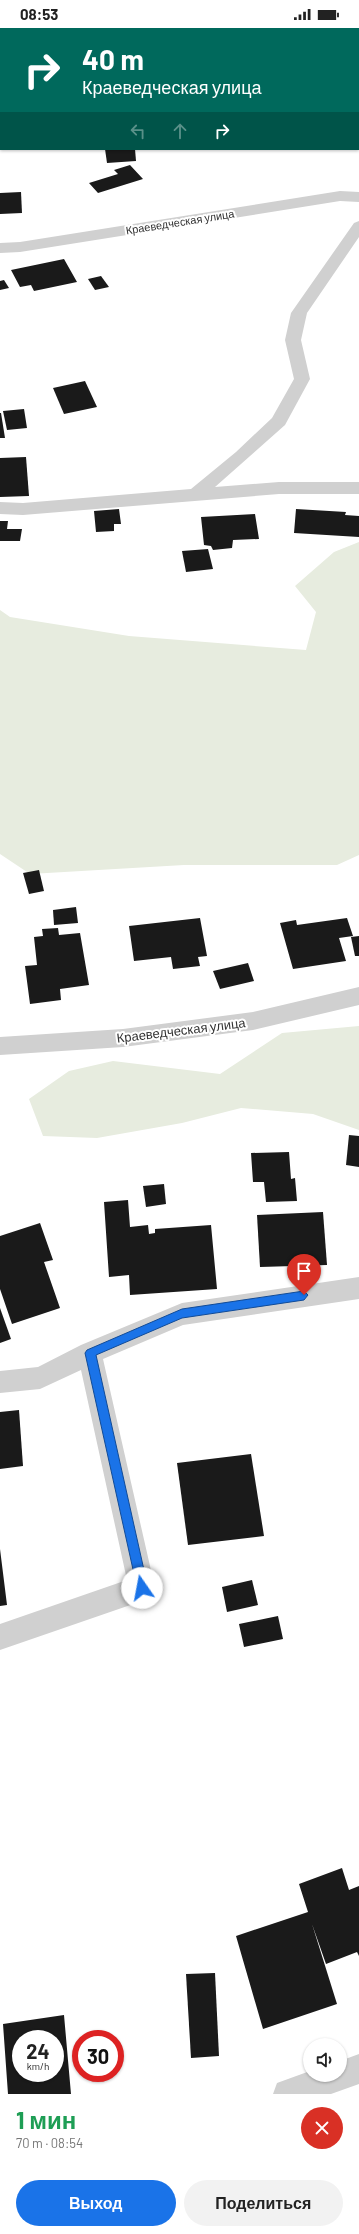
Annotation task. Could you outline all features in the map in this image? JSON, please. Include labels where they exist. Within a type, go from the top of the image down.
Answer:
[{"type":"street","name":"Краеведческая улица","points":[[0,248],[20,247],[340,196],[359,197]]},
{"type":"street","points":[[195,495],[242,456],[279,421],[302,379],[293,340],[299,313],[359,226]]},
{"type":"street","points":[[0,508],[23,509],[279,488],[359,488]]},
{"type":"street","name":"Краеведческая улица","points":[[0,1046],[122,1038],[245,1022],[359,996]]},
{"type":"street","points":[[0,1382],[40,1378],[90,1353],[182,1314],[359,1288]]},
{"type":"street","points":[[0,1637],[142,1588],[90,1353]]},
{"type":"street","points":[[288,2094],[359,2069]]},
{"type":"shaded area","points":[[359,542],[359,855],[337,865],[184,865],[30,874],[0,854],[0,610],[10,617],[129,636],[306,650],[316,612],[295,586],[334,552]]},
{"type":"shaded area","points":[[359,1026],[359,1130],[313,1114],[241,1108],[182,1123],[97,1138],[43,1136],[29,1099],[69,1071],[113,1061],[220,1074],[282,1033]]},
{"type":"building","points":[[105,150],[135,150],[136,161],[107,163]]},
{"type":"building","points":[[130,165],[143,179],[98,193],[89,183],[118,174],[114,170]]},
{"type":"building","points":[[21,192],[22,213],[0,214],[0,193]]},
{"type":"building","points":[[64,259],[77,282],[34,291],[31,285],[20,287],[11,270]]},
{"type":"building","points":[[101,276],[109,287],[95,290],[88,279]]},
{"type":"building","points":[[4,280],[9,288],[0,290],[0,281]]},
{"type":"building","points":[[85,381],[97,407],[64,414],[53,388]]},
{"type":"building","points":[[24,409],[27,428],[7,430],[3,411]]},
{"type":"building","points":[[1,413],[5,438],[0,438]]},
{"type":"building","points":[[26,457],[29,496],[0,497],[0,458]]},
{"type":"building","points":[[119,509],[121,524],[114,524],[114,531],[96,532],[94,511]]},
{"type":"building","points":[[296,509],[346,512],[345,515],[359,516],[359,537],[294,533]]},
{"type":"building","points":[[255,514],[259,539],[233,540],[232,548],[213,550],[211,546],[204,545],[201,517]]},
{"type":"building","points":[[0,521],[8,521],[7,529],[22,529],[20,541],[0,541]]},
{"type":"building","points":[[208,549],[213,569],[186,572],[182,551]]},
{"type":"building","points":[[39,870],[44,891],[29,894],[23,873]]},
{"type":"building","points":[[76,907],[78,923],[54,925],[53,910]]},
{"type":"building","points":[[200,918],[207,956],[198,957],[200,966],[173,969],[171,957],[134,961],[129,926]]},
{"type":"building","points":[[347,918],[353,936],[339,938],[346,961],[293,969],[280,923],[296,920],[297,925]]},
{"type":"building","points":[[58,928],[59,935],[80,933],[89,985],[60,989],[61,1000],[30,1004],[25,966],[37,965],[34,937],[43,936],[42,929]]},
{"type":"building","points":[[359,936],[359,956],[355,956],[351,937]]},
{"type":"building","points":[[248,963],[254,981],[220,989],[213,971]]},
{"type":"building","points":[[349,1135],[359,1136],[359,1167],[346,1165]]},
{"type":"building","points":[[289,1152],[291,1179],[295,1178],[297,1201],[266,1202],[264,1182],[253,1182],[251,1153]]},
{"type":"building","points":[[164,1184],[166,1204],[146,1207],[143,1186]]},
{"type":"building","points":[[128,1200],[130,1227],[148,1225],[149,1234],[155,1233],[155,1229],[211,1225],[217,1289],[130,1295],[129,1275],[109,1277],[104,1202]]},
{"type":"building","points":[[323,1212],[327,1265],[260,1267],[257,1215]]},
{"type":"building","points":[[40,1223],[53,1260],[44,1262],[60,1308],[12,1324],[0,1289],[0,1236]]},
{"type":"building","points":[[0,1308],[11,1339],[0,1343]]},
{"type":"building","points":[[19,1410],[23,1466],[0,1469],[0,1412]]},
{"type":"building","points":[[251,1454],[264,1536],[188,1545],[177,1463]]},
{"type":"building","points":[[0,1549],[7,1605],[0,1606]]},
{"type":"building","points":[[252,1580],[258,1605],[227,1612],[222,1587]]},
{"type":"building","points":[[278,1616],[283,1639],[244,1647],[239,1624]]},
{"type":"building","points":[[342,1868],[349,1890],[359,1886],[359,1956],[357,1952],[326,1964],[312,1924],[337,2004],[263,2029],[236,1936],[308,1912],[299,1884]]},
{"type":"building","points":[[215,1973],[219,2056],[191,2058],[186,1974]]},
{"type":"building","points":[[64,2015],[71,2094],[8,2094],[3,2024]]},
{"type":"route","points":[[142,1588],[90,1353],[182,1314],[304,1295]]}]
